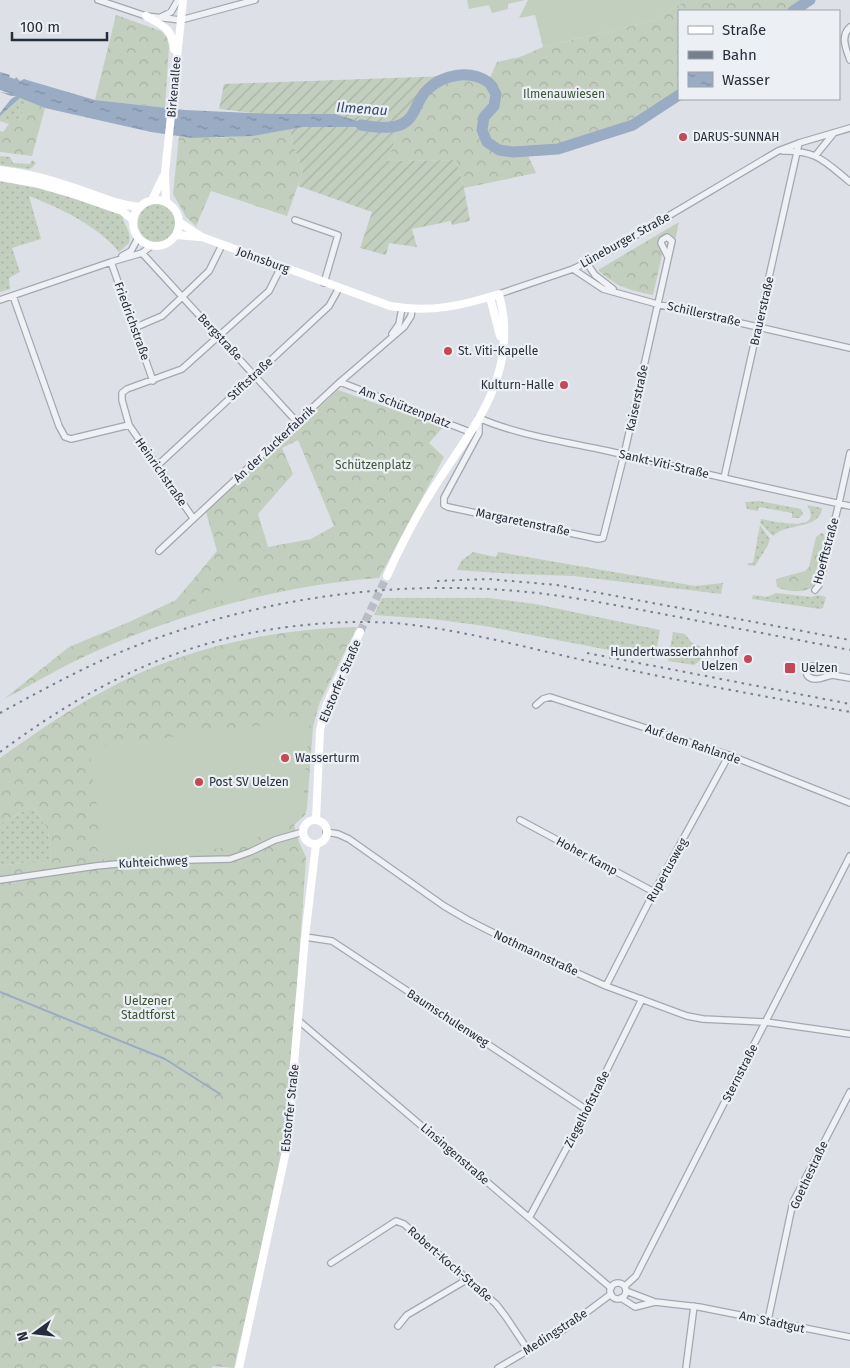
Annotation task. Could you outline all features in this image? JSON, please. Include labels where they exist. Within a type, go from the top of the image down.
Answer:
[{"type":"main road","name":"Birkenallee","points":[[166,202],[165,173],[183,0]]},
{"type":"main road","points":[[146,16],[169,31],[174,41],[176,64]]},
{"type":"main road","points":[[0,170],[72,186],[123,205],[140,207]]},
{"type":"main road","name":"Birkenallee","points":[[152,200],[165,173]]},
{"type":"main road","points":[[0,177],[35,183],[70,193],[122,210],[133,220]]},
{"type":"main road","points":[[152,200],[166,202],[177,212],[180,222],[176,235],[166,244],[151,246],[138,238],[134,230],[133,220],[140,207],[152,200]]},
{"type":"main road","name":"Johnsburg","points":[[180,222],[202,237],[222,245],[390,306],[402,308]]},
{"type":"main road","name":"Johnsburg","points":[[176,235],[202,237]]},
{"type":"main road","points":[[387,576],[427,500],[479,418],[496,385],[502,358],[504,324],[499,294]]},
{"type":"main road","name":"Lüneburger Straße","points":[[402,308],[446,308],[499,294]]},
{"type":"main road","points":[[490,297],[498,325],[502,358]]},
{"type":"main road","name":"Ebstorfer Straße","points":[[316,820],[320,730],[326,706],[360,632]]},
{"type":"main road","points":[[316,820],[324,824],[326,832],[323,840],[316,844],[308,842],[303,832],[308,822],[316,820]]},
{"type":"main road","name":"Ebstorfer Straße","points":[[239,1368],[284,1165],[299,1021],[305,937],[316,844]]},
{"type":"street","points":[[98,0],[146,16],[181,20],[254,0]]},
{"type":"street","points":[[158,18],[171,12],[178,0]]},
{"type":"street","points":[[850,27],[845,36],[850,60]]},
{"type":"street","name":"Lüneburger Straße","points":[[499,294],[573,269],[626,242],[731,178],[778,152],[799,143],[850,128]]},
{"type":"street","points":[[816,155],[834,133]]},
{"type":"street","name":"Brauerstraße","points":[[724,478],[799,143]]},
{"type":"street","points":[[778,152],[798,150],[816,155],[850,182]]},
{"type":"street","points":[[294,220],[338,235],[324,282]]},
{"type":"street","points":[[110,262],[131,251],[138,238]]},
{"type":"street","points":[[134,328],[162,316],[209,272],[222,245]]},
{"type":"street","points":[[0,300],[110,262],[142,253],[151,246]]},
{"type":"street","name":"Bergstraße","points":[[142,253],[297,422]]},
{"type":"street","name":"Kaiserstraße","points":[[603,538],[624,455],[668,258]]},
{"type":"street","name":"Friedrichstraße","points":[[110,262],[153,381]]},
{"type":"street","name":"Schillerstraße","points":[[586,262],[600,280],[616,292]]},
{"type":"street","points":[[153,381],[182,370],[269,291],[281,267]]},
{"type":"street","name":"Schillerstraße","points":[[573,269],[597,286],[657,304],[850,348]]},
{"type":"street","name":"Stiftstraße","points":[[157,466],[329,306],[340,288]]},
{"type":"street","name":"Heinrichstraße","points":[[13,296],[59,426],[65,437],[71,439],[129,425]]},
{"type":"street","name":"An der Zuckerfabrik","points":[[390,338],[399,324],[402,308]]},
{"type":"street","name":"An der Zuckerfabrik","points":[[159,551],[340,382],[404,327],[411,316],[412,309]]},
{"type":"street","name":"Heinrichstraße","points":[[153,381],[127,389],[122,393],[129,425],[193,518]]},
{"type":"street","name":"Am Schützenplatz","points":[[340,382],[470,432]]},
{"type":"street","name":"Sankt-Viti-Straße","points":[[479,418],[520,431],[850,506]]},
{"type":"street","name":"Margaretenstraße","points":[[479,418],[478,433],[444,498],[444,504],[448,507],[598,539],[603,538]]},
{"type":"street","name":"Hoefftstraße","points":[[815,590],[839,503],[850,453]]},
{"type":"street","points":[[832,675],[850,678]]},
{"type":"street","name":"Auf dem Rahlande","points":[[536,705],[550,696],[729,755],[850,803]]},
{"type":"street","name":"Rupertusweg","points":[[606,986],[654,892],[729,755]]},
{"type":"street","name":"Hoher Kamp","points":[[520,820],[654,892]]},
{"type":"street","name":"Kuhteichweg","points":[[0,880],[96,866],[230,859],[275,840],[303,832]]},
{"type":"street","name":"Nothmannstraße","points":[[326,832],[338,834],[349,839],[444,906],[468,920],[537,955],[606,986],[687,1016],[702,1019],[766,1022],[850,1034]]},
{"type":"street","name":"Sternstraße","points":[[626,1289],[636,1276],[850,856]]},
{"type":"street","name":"Baumschulenweg","points":[[305,937],[332,941],[587,1110]]},
{"type":"street","name":"Ziegelhofstraße","points":[[529,1218],[587,1110],[642,999]]},
{"type":"street","name":"Linsingenstraße","points":[[299,1021],[529,1218],[611,1291]]},
{"type":"street","name":"Goethestraße","points":[[768,1320],[794,1202],[850,1092]]},
{"type":"street","name":"Robert-Koch-Straße","points":[[331,1263],[396,1221],[404,1224],[496,1304],[528,1350]]},
{"type":"street","points":[[398,1326],[407,1314],[468,1279]]},
{"type":"street","points":[[616,1283],[621,1283],[626,1289],[655,1302],[635,1307],[621,1298],[614,1297],[611,1291],[616,1283]]},
{"type":"street","points":[[621,1298],[626,1289]]},
{"type":"street","name":"Medingstraße","points":[[498,1368],[563,1330],[611,1291]]},
{"type":"street","name":"Am Stadtgut","points":[[655,1302],[694,1306],[850,1337]]},
{"type":"street","points":[[686,1368],[694,1306]]},
{"type":"green space","points":[[467,0],[525,0],[508,4],[508,9],[492,13],[489,5],[469,9]]},
{"type":"green space","points":[[528,0],[687,0],[655,20],[543,47],[535,15],[519,18]]},
{"type":"green space","name":"Ilmenauwiesen","points":[[687,0],[810,0],[795,10],[678,10],[678,96],[633,125],[558,149],[526,151],[536,173],[464,188],[456,160],[388,161],[399,126],[411,118],[426,90],[448,76],[471,75],[488,82],[497,62],[520,57],[543,47],[655,20]]},
{"type":"green space","points":[[116,15],[161,31],[167,38],[169,46],[165,108],[95,100]]},
{"type":"green space","points":[[448,76],[426,90],[411,118],[399,126],[388,161],[456,160],[464,188],[470,221],[452,225],[451,221],[412,229],[417,247],[389,243],[386,255],[360,248],[372,212],[298,186],[303,171],[292,142],[290,129],[303,127],[374,127],[219,109],[224,84]]},
{"type":"green space","points":[[20,98],[28,101],[23,105],[22,116],[19,121],[0,119],[0,116]]},
{"type":"green space","points":[[28,101],[45,108],[32,156],[0,152],[0,131],[3,132],[9,124],[0,121],[0,119],[19,121],[22,116],[23,105]]},
{"type":"green space","points":[[290,129],[292,142],[303,171],[287,216],[211,191],[196,226],[186,217],[173,194],[179,136],[235,137]]},
{"type":"green space","points":[[0,156],[10,157],[13,163],[30,164],[32,160],[36,163],[29,169],[0,165]]},
{"type":"green space","points":[[0,181],[80,199],[123,214],[130,238],[129,243],[119,252],[100,234],[78,219],[29,196],[41,239],[12,248],[20,272],[9,278],[10,289],[0,292]]},
{"type":"green space","points":[[157,204],[171,209],[176,223],[171,237],[157,242],[143,237],[138,223],[143,209]]},
{"type":"green space","points":[[679,222],[675,241],[663,242],[653,295],[624,287],[598,270]]},
{"type":"green space","name":"Schützenplatz","points":[[338,390],[443,427],[429,443],[444,457],[379,578],[301,588],[262,596],[185,617],[110,645],[75,661],[4,699],[69,647],[176,600],[217,551],[206,512]],"holes":[[[298,440],[334,526],[311,539],[268,547],[258,514],[293,474],[282,448]]]},
{"type":"green space","points":[[760,501],[801,509],[803,514],[799,518],[792,518],[792,513],[759,507],[758,511],[747,509],[745,502]]},
{"type":"green space","points":[[807,505],[822,508],[821,514],[807,524],[782,530],[773,536],[760,523],[761,519],[795,524],[804,523],[809,520],[811,514]]},
{"type":"green space","points":[[760,525],[770,539],[755,566],[747,565],[748,563],[753,563]]},
{"type":"green space","points":[[821,533],[824,534],[825,539],[813,587],[795,591],[777,587],[776,579],[805,571],[809,567],[816,537]]},
{"type":"green space","points":[[473,552],[496,557],[498,552],[695,586],[723,583],[721,594],[574,576],[457,570],[461,561]]},
{"type":"green space","points":[[240,584],[243,596],[197,606],[195,595]]},
{"type":"green space","points":[[776,593],[826,597],[823,608],[820,609],[752,599],[753,595],[767,597]]},
{"type":"green space","points":[[382,598],[489,598],[535,604],[660,630],[655,659],[485,626],[432,619],[374,615]]},
{"type":"green space","name":"Uelzener Stadtforst","points":[[357,627],[320,702],[313,727],[307,808],[305,815],[294,825],[306,857],[295,1021],[280,1164],[234,1368],[213,1366],[212,1368],[0,1368],[0,866],[29,862],[51,862],[48,830],[33,806],[0,824],[0,758],[89,699],[161,664],[225,644],[258,637],[291,632]]},
{"type":"green space","points":[[673,632],[685,634],[692,643],[702,647],[701,660],[694,665],[668,661]]},
{"type":"green space","name":"Post SV Uelzen","points":[[310,719],[302,816],[240,846],[104,861],[89,748]]},
{"type":"green space","points":[[33,806],[48,830],[51,862],[29,862],[0,866],[0,824]]},
{"type":"water","points":[[0,72],[10,75],[9,77],[15,79],[16,77],[20,81],[24,79],[95,100],[185,110],[275,114],[335,114],[376,127],[303,127],[252,136],[192,138],[151,132],[45,108],[20,98],[0,116],[0,113],[11,99],[16,96],[0,92],[12,94],[0,90]]},
{"type":"waterway","name":"Ilmenau","points":[[795,10],[810,0]]},
{"type":"waterway","name":"Ilmenau","points":[[361,125],[375,127],[400,125],[413,114],[423,94],[433,85],[448,77],[473,76],[488,82],[496,94],[494,106],[484,117],[482,130],[487,142],[499,150],[513,152],[558,149],[633,125],[678,96]]},
{"type":"waterway","points":[[0,992],[165,1059],[220,1094]]},
{"type":"tunnel","points":[[360,632],[387,576]]},
{"type":"railway","points":[[437,581],[488,579],[557,585],[850,640]]},
{"type":"railway","points":[[0,713],[100,661],[163,636],[209,622],[301,600],[395,589],[489,589],[553,595],[850,650]]},
{"type":"railway","points":[[0,752],[69,705],[140,668],[177,654],[254,632],[333,623],[394,623],[443,630],[652,675],[850,712]]},
{"type":"railway","points":[[587,653],[850,704]]},
{"type":"place","name":"DARUS-SUNNAH","points":[[683,137]]},
{"type":"place","name":"St. Viti-Kapelle","points":[[448,351]]},
{"type":"place","name":"Kulturn-Halle","points":[[564,385]]},
{"type":"place","name":"Hundertwasserbahnhof Uelzen","points":[[748,659]]},
{"type":"place","name":"Uelzen","points":[[790,668]]},
{"type":"place","name":"Wasserturm","points":[[285,758]]},
{"type":"place","name":"Post SV Uelzen","points":[[199,782]]}]
